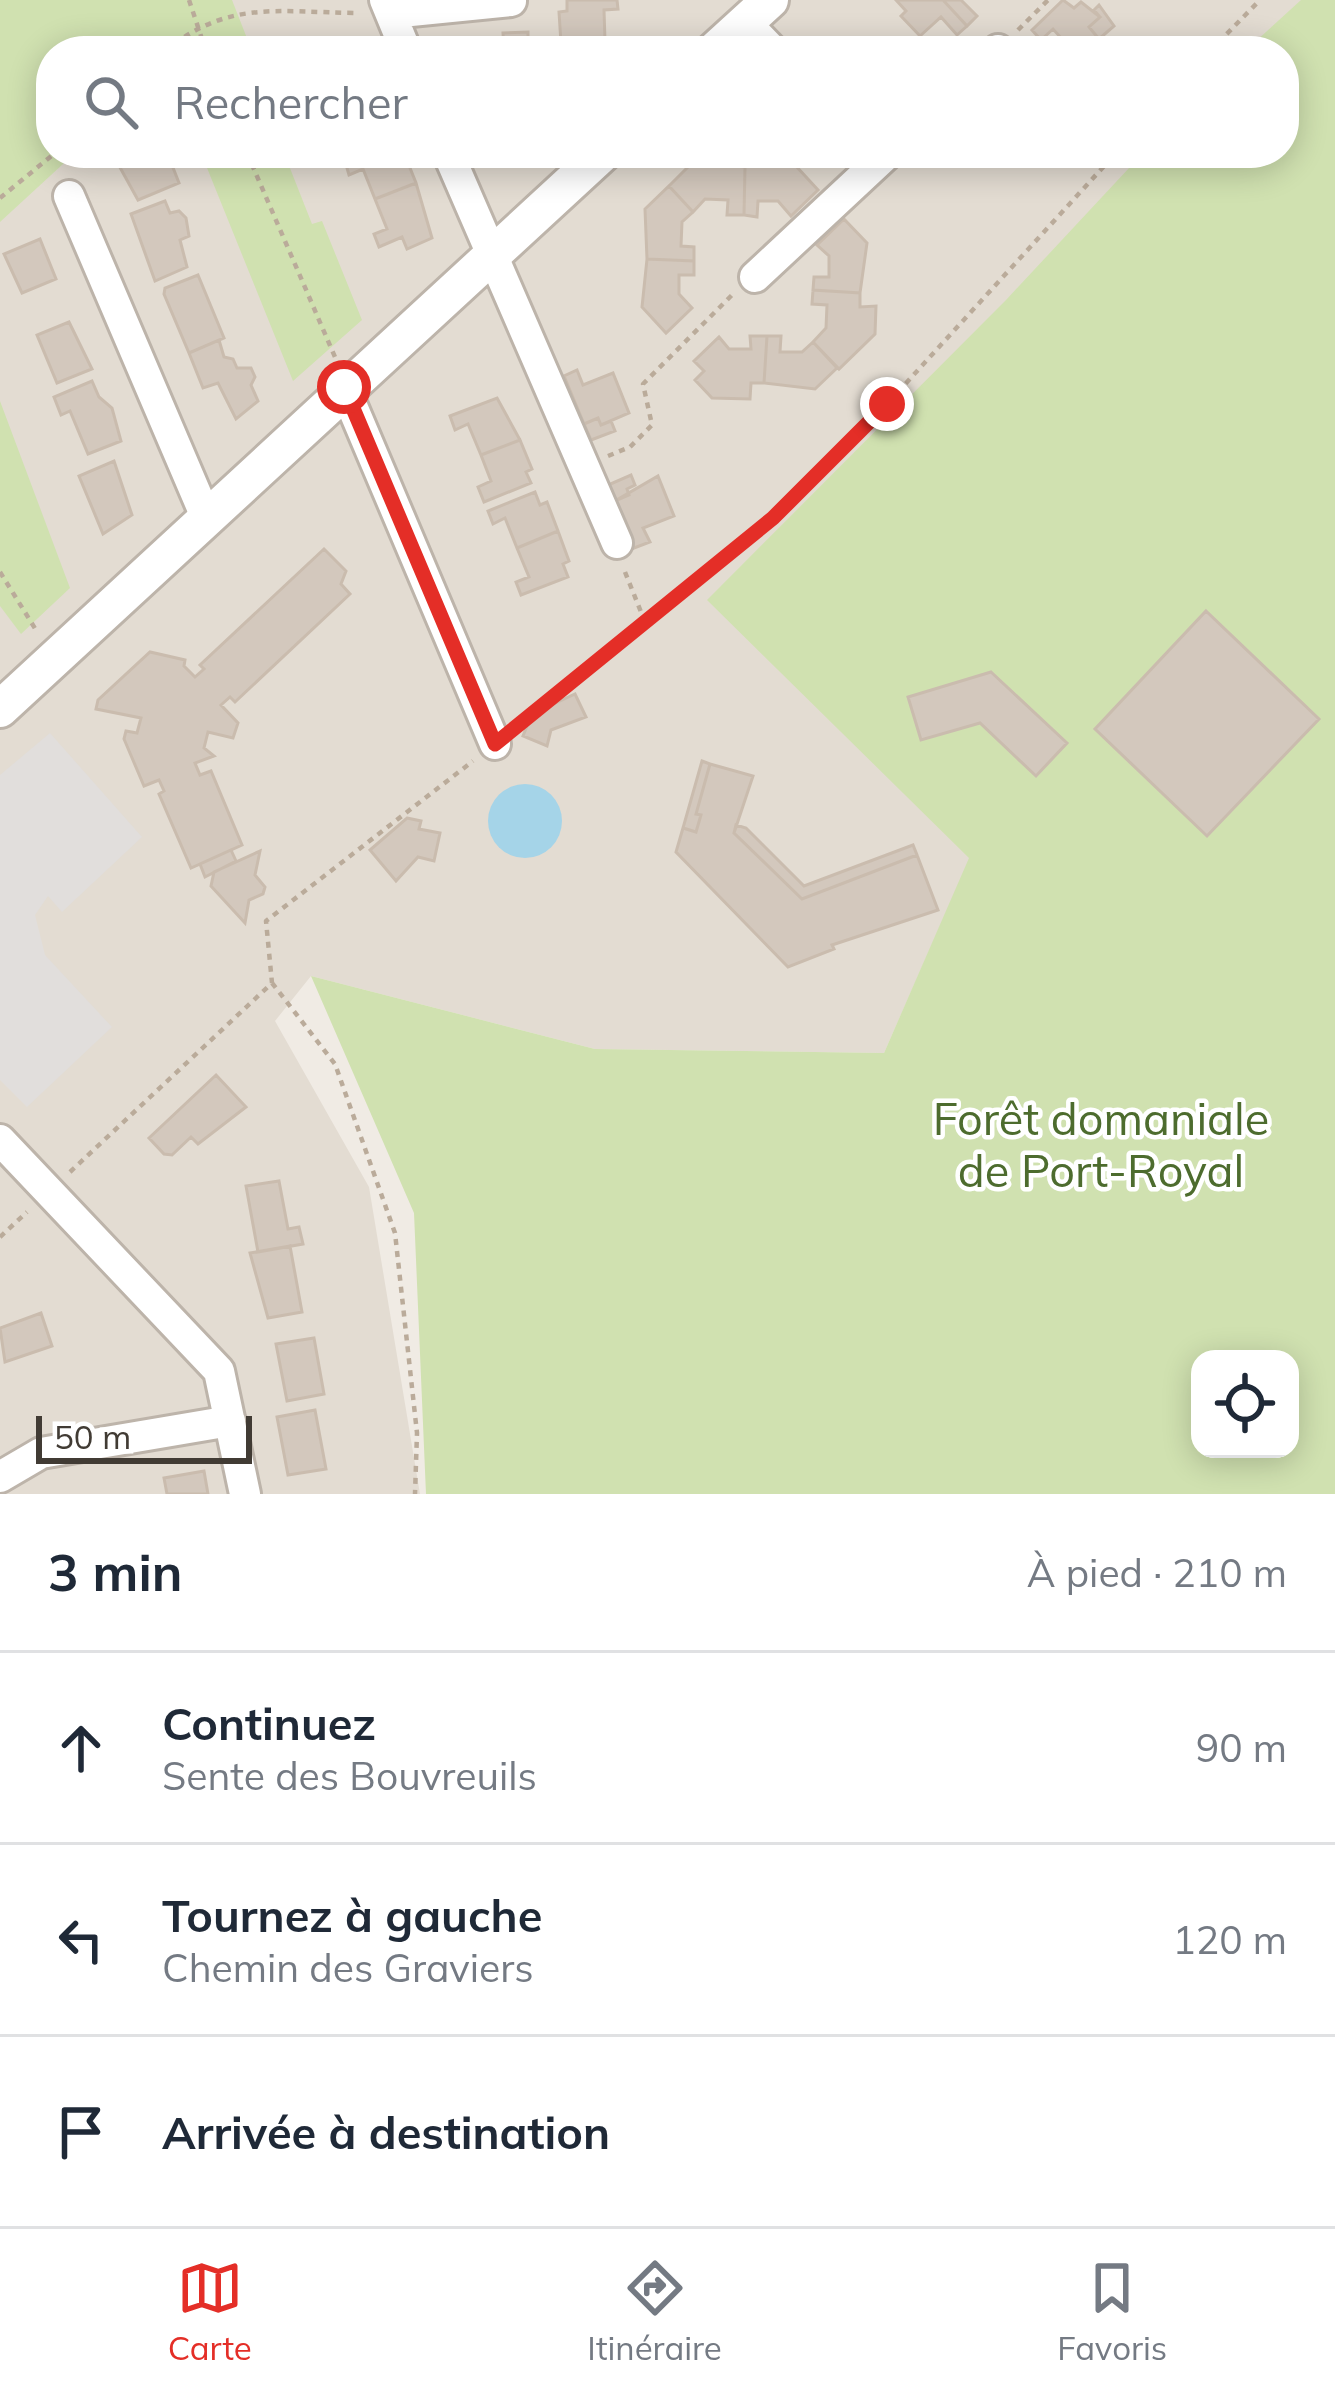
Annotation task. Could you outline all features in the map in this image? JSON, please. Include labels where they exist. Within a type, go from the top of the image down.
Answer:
[{"type":"street","points":[[400,36],[388,7],[511,1]]},
{"type":"street","points":[[730,36],[757,11]]},
{"type":"street","points":[[454,168],[616,543]]},
{"type":"street","points":[[0,709],[587,168]]},
{"type":"street","points":[[755,277],[867,168]]},
{"type":"street","points":[[69,196],[206,517]]},
{"type":"street","points":[[344,387],[495,744]]},
{"type":"street","points":[[0,1140],[219,1371],[244,1494]]},
{"type":"street","points":[[0,1477],[41,1453],[230,1421]]},
{"type":"path","points":[[189,0],[201,36]]},
{"type":"path","points":[[1012,36],[1048,0]]},
{"type":"path","points":[[1225,36],[1260,0]]},
{"type":"path","points":[[182,36],[197,22],[230,11],[388,7]]},
{"type":"path","points":[[0,198],[37,168]]},
{"type":"path","points":[[254,168],[344,387]]},
{"type":"path","points":[[415,1494],[417,1433],[395,1233],[334,1064],[272,982],[266,921],[495,744],[773,518],[887,404],[1101,168]]},
{"type":"path","points":[[583,466],[630,447],[652,425],[643,384],[755,277]]},
{"type":"path","points":[[616,543],[644,620]]},
{"type":"path","points":[[0,572],[42,637]]},
{"type":"path","points":[[0,1237],[272,982]]},
{"type":"shaded area","points":[[0,0],[1335,0],[1335,709],[970,858],[884,1053],[595,1049],[311,976],[275,1021],[369,1187],[420,1494],[0,1494]]},
{"type":"shaded area","points":[[50,733],[142,837],[62,912],[48,896],[35,915],[45,955],[112,1027],[27,1107],[0,1080],[0,775]]},
{"type":"green space","points":[[0,0],[232,0],[246,36],[36,36],[36,168],[59,168],[0,222]]},
{"type":"green space","name":"Forêt domaniale de Port-Royal","points":[[1301,0],[1335,0],[1335,1494],[426,1494],[414,1213],[311,976],[595,1049],[884,1053],[969,858],[707,600],[1006,300],[1129,168],[1299,168],[1299,36],[1261,36]]},
{"type":"green space","points":[[207,168],[290,168],[312,224],[322,221],[362,320],[293,381]]},
{"type":"green space","points":[[0,401],[70,588],[21,634],[0,606]]},
{"type":"water","points":[[525,784],[551,795],[562,821],[551,847],[525,858],[499,847],[488,821],[499,795]]},
{"type":"building","points":[[567,0],[617,0],[618,9],[604,10],[605,36],[561,36],[559,12],[567,11]]},
{"type":"building","points":[[896,0],[943,0],[967,26],[957,35],[941,17],[920,36],[901,16],[906,11]]},
{"type":"building","points":[[943,0],[961,0],[977,16],[967,26]]},
{"type":"building","points":[[1063,0],[1074,8],[1081,2],[1100,17],[1089,27],[1096,36],[1059,36],[1053,29],[1037,36],[1032,30]]},
{"type":"building","points":[[1099,5],[1114,26],[1102,36],[1089,27],[1100,17],[1094,10]]},
{"type":"building","points":[[120,168],[173,168],[179,183],[138,200]]},
{"type":"building","points":[[347,168],[410,168],[416,183],[375,199],[363,169],[349,175]]},
{"type":"building","points":[[687,168],[745,168],[744,215],[727,215],[728,200],[705,199],[693,212],[669,186]]},
{"type":"building","points":[[745,168],[798,168],[818,190],[791,216],[778,201],[758,201],[757,217],[744,215]]},
{"type":"building","points":[[416,183],[432,238],[407,249],[402,237],[379,247],[374,234],[387,229],[375,199]]},
{"type":"building","points":[[669,186],[693,212],[682,222],[681,246],[694,247],[694,261],[647,259],[645,209]]},
{"type":"building","points":[[165,201],[170,213],[179,211],[186,218],[189,236],[180,240],[187,267],[155,281],[131,214]]},
{"type":"building","points":[[844,219],[867,243],[860,293],[813,290],[814,277],[829,277],[829,256],[817,245]]},
{"type":"building","points":[[40,239],[56,279],[22,293],[4,254]]},
{"type":"building","points":[[647,259],[694,261],[694,275],[679,275],[679,294],[692,308],[666,333],[642,307]]},
{"type":"building","points":[[198,275],[224,338],[189,353],[164,294],[165,288]]},
{"type":"building","points":[[813,290],[860,293],[860,307],[876,306],[875,334],[839,369],[813,342],[826,328],[827,305],[812,304]]},
{"type":"building","points":[[69,322],[92,369],[57,383],[37,335]]},
{"type":"building","points":[[750,336],[767,336],[764,383],[751,383],[750,399],[712,398],[695,380],[704,371],[694,361],[719,337],[729,349],[751,349]]},
{"type":"building","points":[[767,336],[781,336],[780,352],[802,352],[813,342],[837,368],[815,389],[764,383]]},
{"type":"building","points":[[219,340],[224,357],[233,359],[237,368],[251,368],[255,377],[251,385],[258,401],[236,419],[218,383],[203,388],[189,353]]},
{"type":"building","points":[[577,370],[583,385],[613,373],[629,413],[601,425],[598,418],[584,424],[564,376]]},
{"type":"building","points":[[92,381],[99,397],[112,408],[121,441],[88,454],[70,411],[61,415],[54,397]]},
{"type":"building","points":[[497,398],[520,440],[481,455],[468,424],[455,430],[450,416]]},
{"type":"building","points":[[598,418],[601,425],[611,421],[615,431],[591,440],[584,424]]},
{"type":"building","points":[[520,440],[532,469],[526,472],[531,483],[484,502],[478,487],[491,481],[481,455]]},
{"type":"building","points":[[114,461],[132,515],[103,534],[79,476]]},
{"type":"building","points":[[631,475],[635,485],[627,489],[629,495],[615,501],[608,485]]},
{"type":"building","points":[[658,476],[674,516],[643,528],[650,542],[634,548],[615,501]]},
{"type":"building","points":[[535,492],[540,505],[547,502],[558,531],[517,548],[505,518],[493,524],[488,511]]},
{"type":"building","points":[[558,531],[569,561],[563,564],[568,577],[521,595],[516,582],[529,577],[517,548]]},
{"type":"building","points":[[324,549],[346,571],[341,584],[350,594],[235,702],[230,697],[221,705],[238,723],[233,738],[208,732],[204,748],[214,756],[195,763],[200,775],[211,771],[242,845],[191,868],[159,794],[164,791],[159,780],[144,786],[124,739],[126,731],[137,733],[141,718],[96,709],[98,700],[150,652],[185,660],[184,666],[195,677],[204,669],[200,665]]},
{"type":"building","points":[[1206,611],[1319,719],[1207,836],[1095,729]]},
{"type":"building","points":[[991,672],[1067,743],[1036,776],[980,723],[921,740],[908,697]]},
{"type":"building","points":[[575,694],[586,717],[551,730],[547,746],[523,736],[532,714]]},
{"type":"building","points":[[702,761],[710,764],[696,814],[701,815],[696,832],[683,828]]},
{"type":"building","points":[[710,764],[753,776],[734,833],[802,899],[917,855],[938,910],[832,945],[834,949],[788,967],[676,852],[683,828],[696,832],[701,815],[696,814]]},
{"type":"building","points":[[407,818],[421,821],[419,829],[440,833],[434,861],[418,857],[396,881],[370,850]]},
{"type":"building","points":[[736,825],[746,828],[804,886],[913,845],[917,855],[802,899],[734,833]]},
{"type":"building","points":[[231,850],[236,861],[205,877],[200,864]]},
{"type":"building","points":[[260,851],[255,875],[265,887],[263,894],[249,900],[245,923],[211,886],[214,872]]},
{"type":"building","points":[[216,1075],[246,1107],[198,1144],[191,1137],[172,1155],[164,1154],[149,1138]]},
{"type":"building","points":[[279,1181],[288,1229],[299,1227],[303,1244],[258,1252],[246,1186]]},
{"type":"building","points":[[290,1246],[302,1312],[268,1318],[250,1253]]},
{"type":"building","points":[[41,1313],[52,1346],[5,1362],[0,1328]]},
{"type":"building","points":[[314,1338],[324,1394],[287,1401],[276,1344]]},
{"type":"building","points":[[315,1410],[326,1469],[288,1475],[277,1417]]},
{"type":"building","points":[[204,1471],[208,1494],[167,1494],[164,1478]]},
{"type":"route","points":[[344,387],[495,744],[773,518],[887,404]]}]
